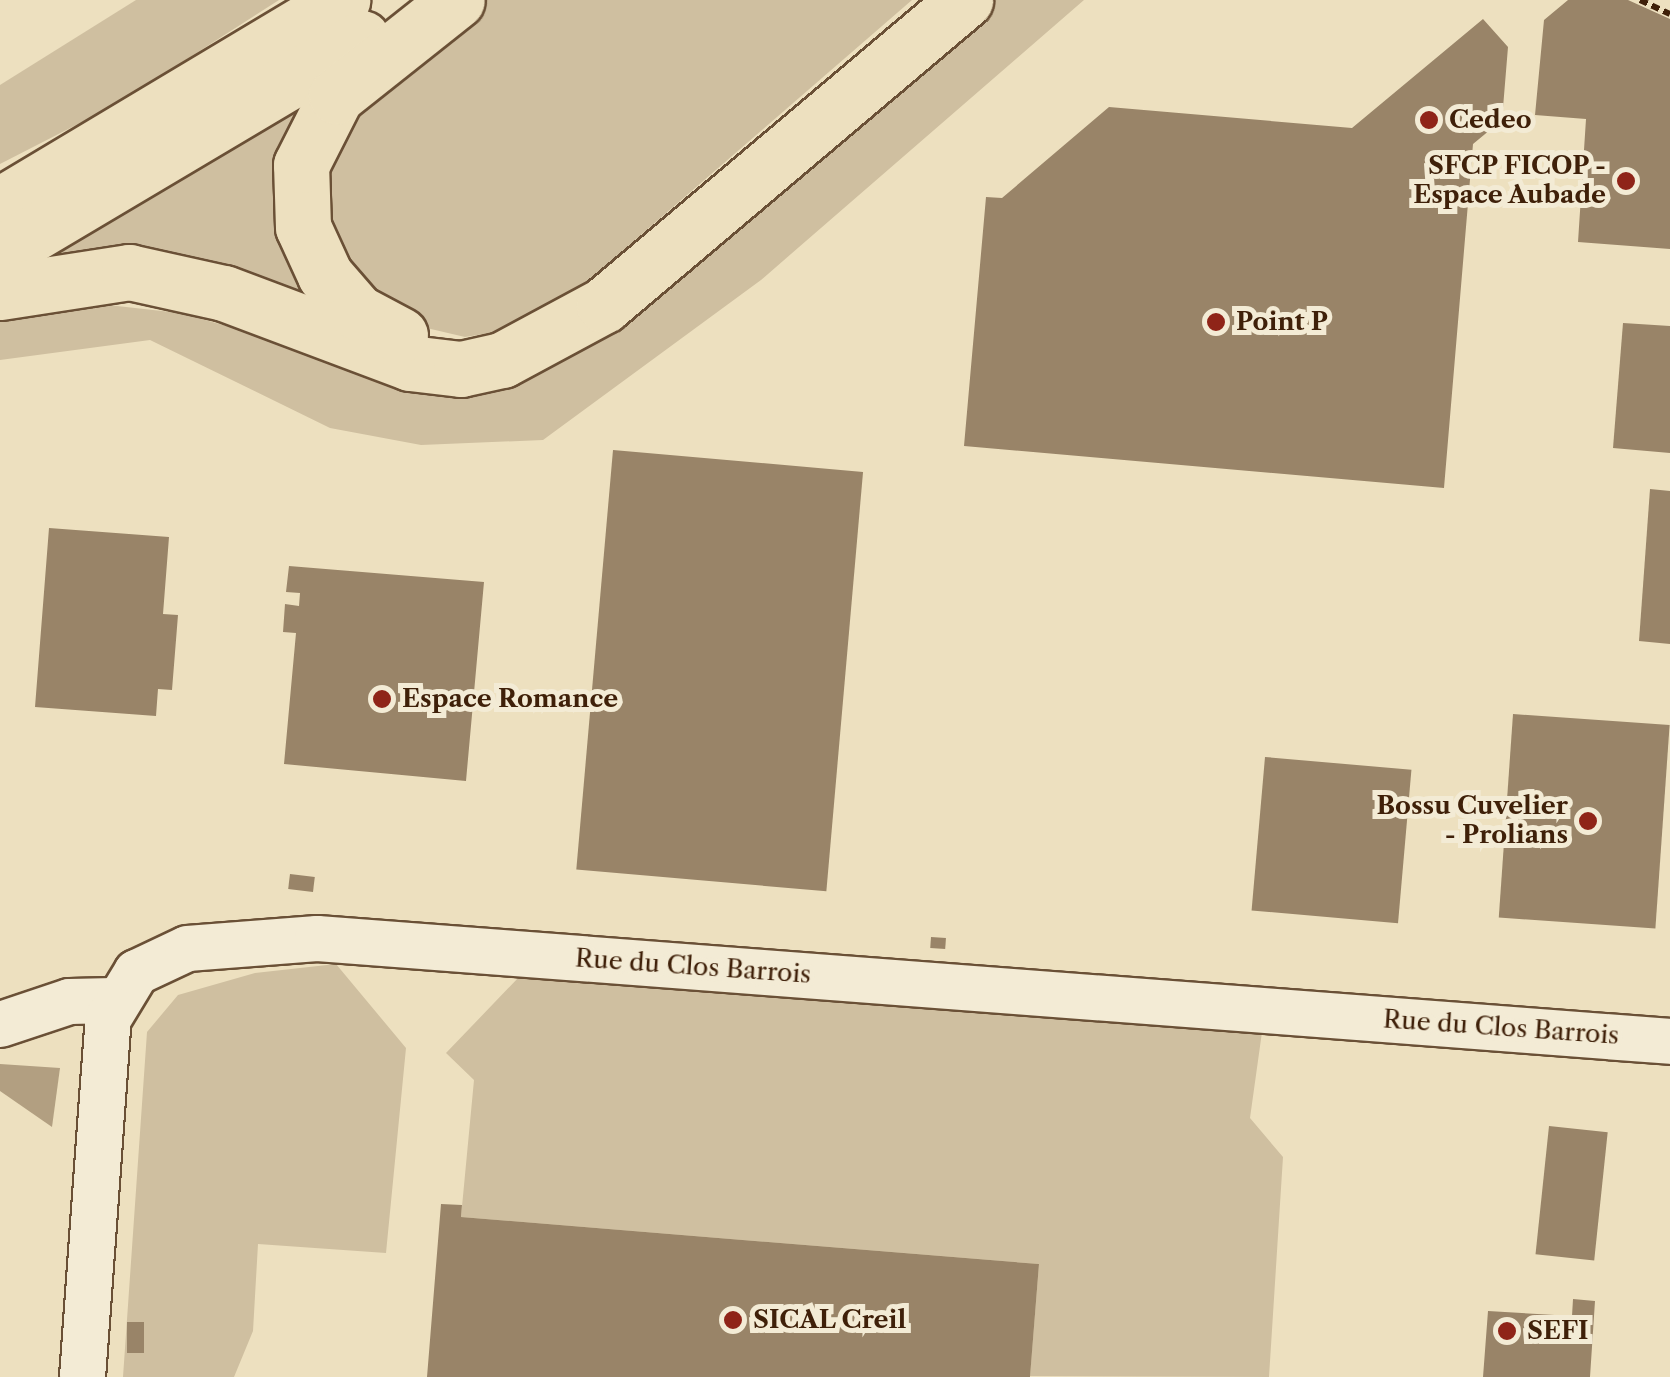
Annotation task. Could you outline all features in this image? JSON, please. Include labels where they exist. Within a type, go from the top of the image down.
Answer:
[{"type":"highway","points":[[0,206],[342,0]]},
{"type":"highway","points":[[0,254],[200,141],[417,0]]},
{"type":"highway","points":[[456,0],[325,109],[304,151],[299,197],[316,260],[357,312],[412,339],[462,347],[515,336],[590,294],[928,0]]},
{"type":"highway","points":[[0,292],[128,272],[224,292],[428,368],[502,360],[604,306],[965,0]]},
{"type":"street","name":"Rue du Clos Barrois","points":[[114,1000],[136,972],[187,948],[317,938],[1670,1041]]},
{"type":"street","points":[[0,1024],[69,1001],[114,1000],[102,1054],[82,1377]]},
{"type":"path","points":[[1640,0],[1670,14]]},
{"type":"shaded area","points":[[136,0],[279,0],[117,104],[0,164],[0,85]]},
{"type":"shaded area","points":[[473,0],[912,0],[589,280],[509,330],[465,337],[384,318],[310,201],[368,82]]},
{"type":"shaded area","points":[[994,0],[1084,0],[761,280],[543,440],[421,445],[330,428],[150,340],[0,360],[0,312],[90,303],[180,313],[420,380],[713,239]]},
{"type":"shaded area","points":[[306,103],[333,310],[52,256],[52,247]]},
{"type":"shaded area","points":[[336,964],[406,1048],[386,1253],[258,1244],[253,1331],[234,1377],[123,1377],[147,1032],[178,995],[255,973]]},
{"type":"shaded area","points":[[519,977],[1262,1032],[1250,1118],[1283,1157],[1269,1377],[1030,1376],[1039,1264],[461,1217],[474,1080],[446,1053]]},
{"type":"shaded area","points":[[0,1064],[60,1068],[52,1127],[0,1091]]},
{"type":"building","name":"SFCP FICOP - Espace Aubade","points":[[1568,0],[1628,0],[1670,19],[1670,249],[1578,242],[1586,119],[1535,115],[1544,20]]},
{"type":"building","name":"Point P","points":[[1483,19],[1508,47],[1502,120],[1473,144],[1444,488],[964,446],[986,197],[1002,198],[1109,107],[1352,128]]},
{"type":"building","points":[[1623,323],[1670,326],[1670,453],[1613,448]]},
{"type":"building","points":[[613,450],[863,472],[826,891],[576,869]]},
{"type":"building","points":[[1650,489],[1670,491],[1670,644],[1639,641]]},
{"type":"building","points":[[49,528],[169,537],[163,614],[178,615],[172,690],[158,689],[156,716],[35,707]]},
{"type":"building","name":"Espace Romance","points":[[289,566],[484,582],[466,781],[284,764],[296,633],[283,632],[285,604],[299,606],[300,593],[286,592]]},
{"type":"building","name":"Bossu Cuvelier - Prolians","points":[[1513,714],[1670,725],[1655,928],[1499,918]]},
{"type":"building","points":[[1265,757],[1411,770],[1398,923],[1252,910]]},
{"type":"building","points":[[290,874],[315,877],[313,892],[288,889]]},
{"type":"building","points":[[931,937],[946,938],[945,949],[930,948]]},
{"type":"building","points":[[1549,1126],[1608,1132],[1594,1260],[1536,1254]]},
{"type":"building","name":"SICAL Creil","points":[[441,1204],[462,1205],[461,1217],[1039,1264],[1030,1377],[427,1377]]},
{"type":"building","points":[[1573,1299],[1595,1301],[1590,1377],[1483,1377],[1488,1311],[1572,1316]]},
{"type":"building","points":[[127,1322],[144,1322],[144,1353],[127,1353]]},
{"type":"place","name":"Cedeo","points":[[1429,120]]},
{"type":"place","name":"SFCP FICOP - Espace Aubade","points":[[1626,181]]},
{"type":"place","name":"Point P","points":[[1216,322]]},
{"type":"place","name":"Espace Romance","points":[[382,699]]},
{"type":"place","name":"Bossu Cuvelier - Prolians","points":[[1588,821]]},
{"type":"place","name":"SICAL Creil","points":[[733,1320]]},
{"type":"place","name":"SEFI","points":[[1507,1331]]}]
